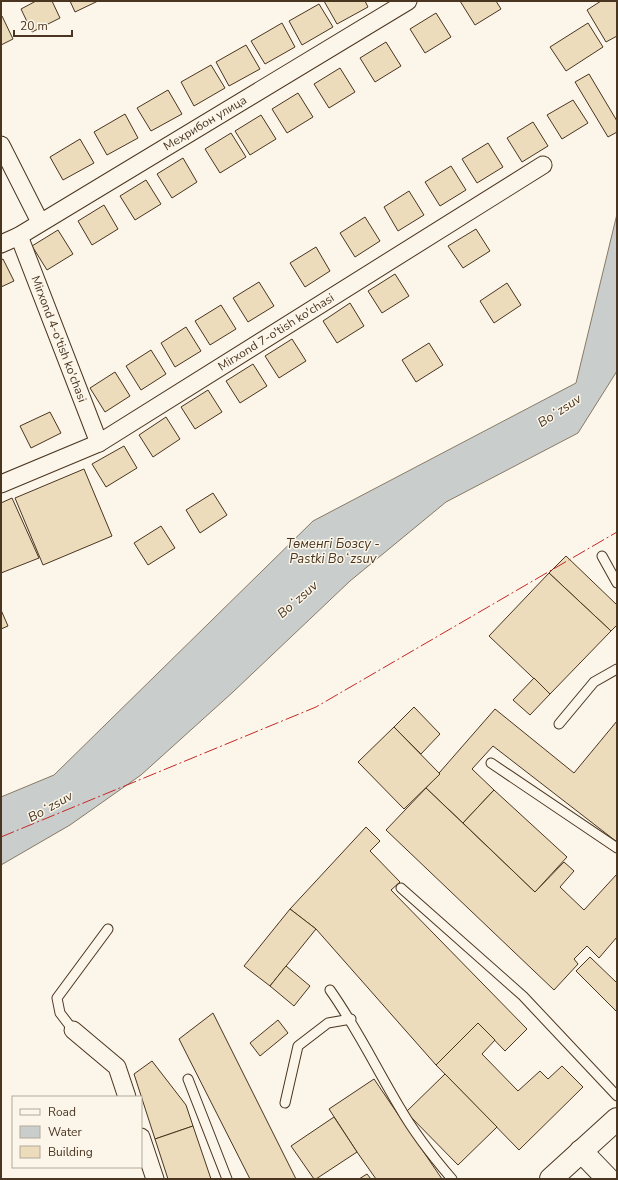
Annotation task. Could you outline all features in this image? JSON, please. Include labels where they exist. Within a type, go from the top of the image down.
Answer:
[{"type":"main road","points":[[573,1179],[586,1157],[617,1119]]},
{"type":"main road","points":[[551,1179],[617,1139]]},
{"type":"main road","points":[[586,1157],[608,1179]]},
{"type":"street","name":"Мехрибон улица","points":[[1,244],[19,236],[408,1]]},
{"type":"street","points":[[1,144],[40,222]]},
{"type":"street","name":"Mirxond 7-o'tish ko'chasi","points":[[1,484],[100,443],[543,164]]},
{"type":"street","name":"Mirxond 4-o'tish ko'chasi","points":[[19,236],[100,443]]},
{"type":"street","points":[[73,1030],[117,1067],[127,1096]]},
{"type":"street","points":[[142,1140],[155,1179]]},
{"type":"lane","points":[[602,556],[617,583]]},
{"type":"lane","points":[[559,724],[594,682],[617,669]]},
{"type":"lane","points":[[490,763],[617,848]]},
{"type":"lane","points":[[401,888],[523,996],[617,1096]]},
{"type":"lane","points":[[73,1030],[60,1013],[56,998],[108,929]]},
{"type":"lane","points":[[330,990],[351,1019],[400,1109],[428,1151],[452,1179]]},
{"type":"lane","points":[[285,1103],[298,1046],[328,1023],[351,1019]]},
{"type":"lane","points":[[188,1080],[227,1179]]},
{"type":"water","name":"Төменгі Бозсу - Pastki Boʻzsuv","points":[[617,214],[617,371],[578,433],[446,502],[350,581],[233,692],[141,775],[70,825],[1,865],[1,797],[54,775],[313,521],[576,383]]},
{"type":"building","points":[[36,1],[52,1],[60,18],[32,32],[21,9]]},
{"type":"building","points":[[70,1],[98,1],[75,12]]},
{"type":"building","points":[[324,1],[365,1],[368,7],[337,24]]},
{"type":"building","points":[[460,1],[496,1],[501,9],[475,25]]},
{"type":"building","points":[[601,1],[617,1],[617,36],[606,42],[587,10]]},
{"type":"building","points":[[319,4],[333,27],[302,45],[289,21]]},
{"type":"building","points":[[436,13],[451,37],[425,53],[410,29]]},
{"type":"building","points":[[2,16],[13,39],[1,45],[1,17]]},
{"type":"building","points":[[282,23],[295,47],[265,64],[251,41]]},
{"type":"building","points":[[588,23],[603,47],[566,71],[550,47]]},
{"type":"building","points":[[386,42],[401,66],[375,82],[360,58]]},
{"type":"building","points":[[246,45],[260,69],[229,86],[216,62]]},
{"type":"building","points":[[211,65],[225,88],[194,106],[181,82]]},
{"type":"building","points":[[340,68],[355,92],[329,108],[314,84]]},
{"type":"building","points":[[589,74],[617,121],[617,132],[608,137],[575,82]]},
{"type":"building","points":[[168,90],[182,114],[151,131],[137,108]]},
{"type":"building","points":[[298,93],[313,117],[287,133],[272,109]]},
{"type":"building","points":[[573,100],[588,123],[562,139],[547,115]]},
{"type":"building","points":[[125,114],[138,138],[107,155],[94,132]]},
{"type":"building","points":[[261,115],[276,139],[250,155],[235,131]]},
{"type":"building","points":[[533,122],[548,146],[522,162],[507,138]]},
{"type":"building","points":[[231,133],[246,157],[220,173],[205,149]]},
{"type":"building","points":[[80,139],[94,163],[63,180],[50,157]]},
{"type":"building","points":[[488,143],[503,167],[477,183],[462,159]]},
{"type":"building","points":[[183,158],[197,182],[172,198],[157,174]]},
{"type":"building","points":[[451,166],[466,190],[440,206],[425,182]]},
{"type":"building","points":[[146,180],[161,204],[135,220],[120,196]]},
{"type":"building","points":[[409,191],[424,215],[398,231],[384,207]]},
{"type":"building","points":[[104,205],[118,229],[92,245],[78,221]]},
{"type":"building","points":[[365,217],[380,241],[355,257],[340,233]]},
{"type":"building","points":[[476,229],[490,251],[463,268],[448,246]]},
{"type":"building","points":[[58,230],[73,254],[47,270],[32,246]]},
{"type":"building","points":[[316,247],[330,271],[305,287],[290,263]]},
{"type":"building","points":[[3,259],[14,281],[1,287],[1,260]]},
{"type":"building","points":[[395,274],[409,296],[382,313],[368,291]]},
{"type":"building","points":[[259,282],[274,306],[248,322],[233,298]]},
{"type":"building","points":[[507,283],[521,305],[494,323],[480,301]]},
{"type":"building","points":[[350,303],[364,326],[337,343],[323,321]]},
{"type":"building","points":[[221,305],[236,329],[210,345],[195,321]]},
{"type":"building","points":[[186,327],[201,351],[175,367],[161,343]]},
{"type":"building","points":[[292,339],[306,361],[279,378],[265,356]]},
{"type":"building","points":[[429,343],[443,365],[416,382],[402,360]]},
{"type":"building","points":[[151,350],[166,374],[141,390],[126,366]]},
{"type":"building","points":[[253,364],[267,386],[240,403],[226,381]]},
{"type":"building","points":[[115,372],[130,396],[105,412],[90,388]]},
{"type":"building","points":[[208,390],[222,412],[195,429],[181,407]]},
{"type":"building","points":[[50,412],[61,433],[31,448],[20,426]]},
{"type":"building","points":[[166,417],[180,439],[153,457],[139,435]]},
{"type":"building","points":[[124,446],[137,468],[106,487],[92,464]]},
{"type":"building","points":[[84,469],[112,536],[43,565],[15,498]]},
{"type":"building","points":[[213,493],[227,515],[200,533],[186,510]]},
{"type":"building","points":[[12,498],[39,558],[1,573],[1,503]]},
{"type":"building","points":[[161,526],[175,548],[148,565],[134,543]]},
{"type":"building","points":[[566,556],[617,605],[617,625],[611,631],[549,573]]},
{"type":"building","points":[[549,573],[611,631],[550,694],[489,636]]},
{"type":"building","points":[[1,610],[8,626],[1,629]]},
{"type":"building","points":[[534,678],[550,694],[530,715],[513,700]]},
{"type":"building","points":[[414,707],[440,734],[421,754],[394,727]]},
{"type":"building","points":[[495,709],[574,773],[617,721],[617,842],[493,746],[472,769],[494,790],[463,823],[426,788]]},
{"type":"building","points":[[394,727],[440,774],[404,809],[358,762]]},
{"type":"building","points":[[426,788],[535,892],[564,862],[574,871],[560,887],[584,910],[617,874],[617,937],[599,958],[587,946],[574,959],[578,964],[554,990],[386,830]]},
{"type":"building","points":[[494,790],[567,857],[535,892],[463,823]]},
{"type":"building","points":[[366,827],[380,841],[370,851],[400,882],[391,890],[527,1029],[505,1051],[478,1023],[436,1065],[316,929],[290,909]]},
{"type":"building","points":[[290,909],[316,929],[270,986],[244,966]]},
{"type":"building","points":[[590,957],[617,983],[617,1012],[576,971]]},
{"type":"building","points":[[286,966],[310,986],[294,1006],[270,986]]},
{"type":"building","points":[[213,1013],[296,1179],[250,1179],[179,1039]]},
{"type":"building","points":[[278,1020],[288,1033],[260,1056],[250,1043]]},
{"type":"building","points":[[478,1023],[495,1040],[482,1054],[518,1091],[540,1071],[548,1079],[562,1066],[583,1087],[519,1150],[436,1065]]},
{"type":"building","points":[[152,1061],[186,1105],[193,1126],[155,1139],[134,1074]]},
{"type":"building","points":[[445,1074],[497,1127],[458,1165],[406,1112]]},
{"type":"building","points":[[374,1079],[442,1179],[376,1179],[357,1152],[329,1109]]},
{"type":"building","points":[[334,1117],[357,1152],[314,1179],[291,1146]]},
{"type":"building","points":[[193,1126],[211,1179],[168,1179],[155,1139]]},
{"type":"building","points":[[367,1174],[371,1179],[359,1179]]},
{"type":"power","points":[[1,837],[316,707],[617,532]]},
{"type":"water label","name":"Boʻzsuv","points":[[559,410]]},
{"type":"water label","name":"Boʻzsuv","points":[[297,599]]},
{"type":"water label","name":"Boʻzsuv","points":[[50,806]]}]
